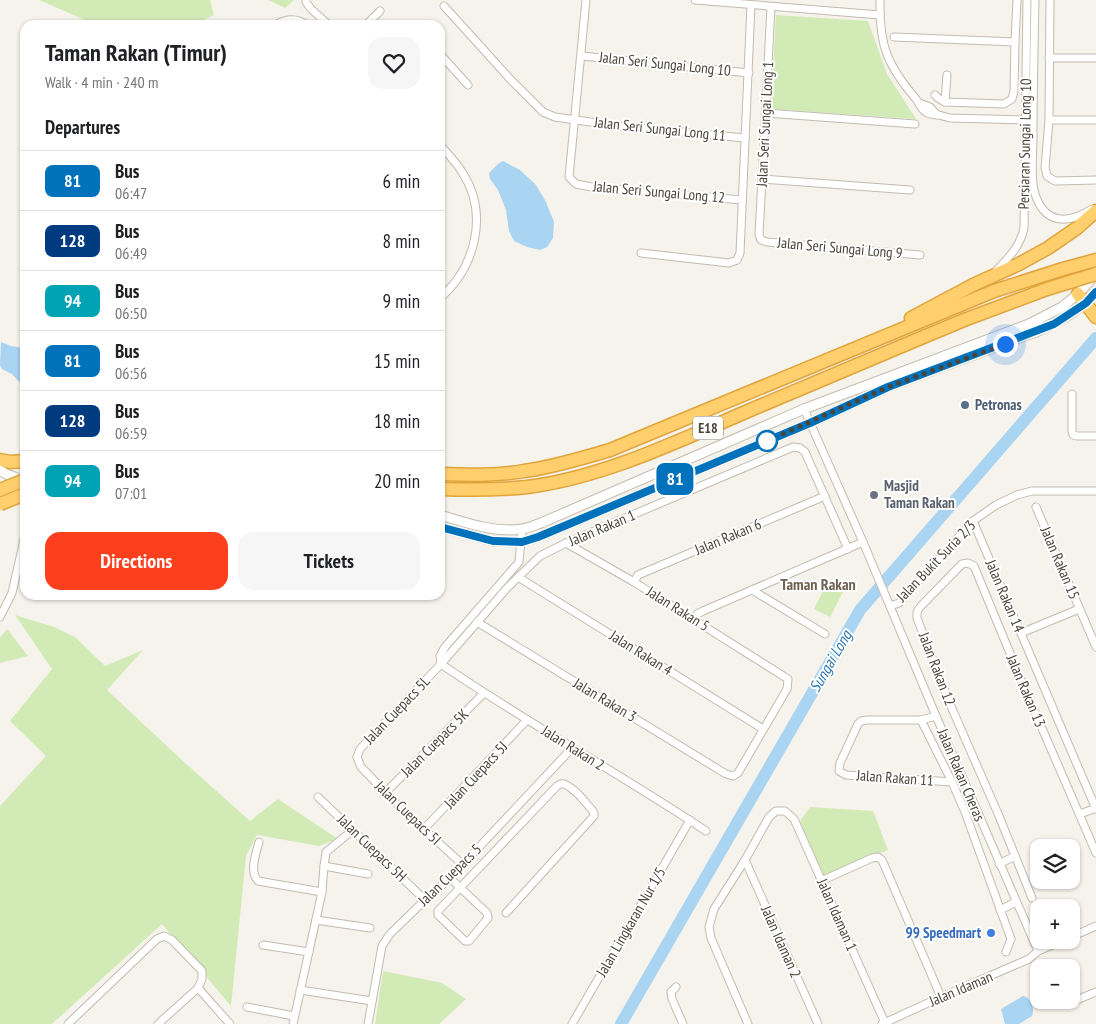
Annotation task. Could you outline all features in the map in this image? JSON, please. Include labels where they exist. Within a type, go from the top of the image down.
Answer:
[{"type":"highway","points":[[874,341],[918,314],[1048,248],[1096,211]]},
{"type":"highway","name":"E18","points":[[445,474],[523,472],[564,464],[610,450],[994,292],[1063,268],[1096,260]]},
{"type":"highway","name":"E18","points":[[445,489],[488,490],[527,487],[594,472],[662,447],[964,320],[1046,289],[1096,274]]},
{"type":"highway","points":[[1082,298],[1096,317]]},
{"type":"highway","points":[[0,460],[20,461]]},
{"type":"highway","points":[[445,470],[479,474]]},
{"type":"highway","points":[[0,490],[20,483]]},
{"type":"highway","points":[[0,504],[20,498]]},
{"type":"street","points":[[306,0],[311,9],[323,20]]},
{"type":"street","points":[[574,120],[582,56],[586,0]]},
{"type":"street","points":[[695,0],[880,16]]},
{"type":"street","points":[[880,0],[884,48],[900,80],[920,103],[930,107],[937,114],[950,118],[1029,120]]},
{"type":"street","points":[[935,94],[945,102],[1004,104],[1012,99],[1014,91],[1018,0]]},
{"type":"street","name":"Persiaran Sungai Long 10","points":[[1028,0],[1029,120],[1033,186],[1039,203],[1046,213],[1055,218],[1069,220],[1096,206]]},
{"type":"street","name":"Persiaran Sungai Long 10","points":[[991,277],[1018,246],[1024,228],[1035,0]]},
{"type":"street","points":[[1050,0],[1049,120],[1046,176],[1055,181],[1096,180]]},
{"type":"street","points":[[641,253],[729,262],[737,260],[740,252],[751,5]]},
{"type":"street","name":"Jalan Seri Sungai Long 11","points":[[444,6],[511,80],[543,112],[555,117],[574,120],[745,138]]},
{"type":"street","name":"Jalan Seri Sungai Long 1","points":[[761,240],[759,235],[771,7]]},
{"type":"street","points":[[371,20],[380,11]]},
{"type":"street","points":[[894,37],[1015,42]]},
{"type":"street","name":"Jalan Seri Sungai Long 10","points":[[582,56],[748,73]]},
{"type":"street","points":[[1049,58],[1096,58]]},
{"type":"street","points":[[445,60],[468,86]]},
{"type":"street","points":[[945,102],[946,75]]},
{"type":"street","points":[[766,113],[916,124]]},
{"type":"street","name":"Jalan Seri Sungai Long 12","points":[[574,120],[569,177],[576,184],[742,200]]},
{"type":"street","points":[[1049,120],[1096,120]]},
{"type":"street","points":[[445,151],[463,173],[473,195],[477,219],[476,234],[464,269],[445,294]]},
{"type":"street","points":[[762,179],[910,190]]},
{"type":"street","name":"Jalan Seri Sungai Long 9","points":[[761,240],[920,255]]},
{"type":"street","points":[[445,528],[493,541],[522,542],[556,530],[810,423],[888,387],[1054,324],[1082,298],[1096,274]]},
{"type":"street","points":[[445,516],[494,529],[522,529],[542,523],[804,410],[1029,324],[1062,306],[1096,292]]},
{"type":"street","points":[[1072,394],[1073,434],[1077,436],[1096,436]]},
{"type":"street","name":"Jalan Rakan Cheras","points":[[804,410],[863,542],[994,852],[1038,951]]},
{"type":"street","name":"Jalan Rakan 1","points":[[441,664],[518,577],[540,556],[566,543],[793,447],[800,448],[806,452],[824,496]]},
{"type":"street","points":[[0,470],[20,479]]},
{"type":"street","points":[[0,486],[20,495]]},
{"type":"street","name":"Jalan Bukit Suria 2/3","points":[[890,606],[899,603],[973,522],[996,505],[1017,495],[1032,491],[1096,492]]},
{"type":"street","points":[[824,496],[848,548]]},
{"type":"street","name":"Jalan Rakan 6","points":[[634,582],[638,575],[824,496]]},
{"type":"street","name":"Jalan Rakan 15","points":[[1036,507],[1096,647]]},
{"type":"street","name":"Jalan Rakan 14","points":[[973,522],[1096,808]]},
{"type":"street","points":[[441,664],[440,656],[445,647],[519,562],[522,529]]},
{"type":"street","points":[[694,619],[697,614],[863,542]]},
{"type":"street","name":"Jalan Rakan 5","points":[[566,543],[634,582],[788,679],[787,689],[763,729]]},
{"type":"street","points":[[0,617],[12,594],[20,558]]},
{"type":"street","name":"Jalan Rakan 13","points":[[942,584],[962,564],[968,563],[974,566],[1022,683],[1096,853]]},
{"type":"street","name":"Jalan Rakan 4","points":[[518,577],[763,729]]},
{"type":"street","name":"Jalan Rakan 12","points":[[942,584],[920,607],[917,612],[917,618],[950,704],[1032,898]]},
{"type":"street","points":[[752,590],[825,634]]},
{"type":"street","points":[[1021,633],[1080,609]]},
{"type":"street","name":"Jalan Rakan 3","points":[[477,622],[726,774],[733,776],[738,773],[763,729]]},
{"type":"street","name":"Jalan Rakan 2","points":[[441,664],[484,693],[706,831]]},
{"type":"street","name":"Jalan Cuepacs 5L","points":[[357,758],[360,749],[441,664]]},
{"type":"street","name":"Jalan Cuepacs 5K","points":[[386,792],[484,693]]},
{"type":"street","points":[[936,716],[921,720],[965,812],[1011,939],[1006,952]]},
{"type":"street","name":"Jalan Cuepacs 5J","points":[[424,829],[528,720]]},
{"type":"street","name":"Jalan Rakan 11","points":[[921,720],[861,721],[840,763],[839,771],[846,775],[952,782]]},
{"type":"street","name":"Jalan Cuepacs 5","points":[[368,1024],[382,946],[390,934],[463,865],[573,748]]},
{"type":"street","name":"Jalan Cuepacs 5I","points":[[357,758],[361,767],[400,808],[463,865]]},
{"type":"street","points":[[450,878],[461,888],[487,913],[488,918],[469,941],[465,941],[438,915],[438,911],[461,888],[557,786],[564,784],[573,789],[592,810],[594,816],[506,913]]},
{"type":"street","name":"Jalan Cuepacs 5H","points":[[318,796],[425,900]]},
{"type":"street","points":[[1080,814],[1096,808]]},
{"type":"street","name":"Jalan Idaman 1","points":[[745,860],[769,817],[776,811],[785,811],[794,819],[884,1023]]},
{"type":"street","name":"Jalan Lingkaran Nur 1/5","points":[[572,1024],[690,820]]},
{"type":"street","points":[[293,1024],[322,892],[326,852],[353,830]]},
{"type":"street","points":[[259,842],[254,867],[254,876],[258,881],[322,892]]},
{"type":"street","points":[[981,857],[994,852]]},
{"type":"street","points":[[1000,864],[1015,856]]},
{"type":"street","points":[[821,881],[872,858],[882,860],[941,997]]},
{"type":"street","points":[[745,860],[714,909],[709,927],[711,938],[748,1024]]},
{"type":"street","name":"Jalan Idaman 2","points":[[745,860],[818,1024]]},
{"type":"street","points":[[324,866],[368,874]]},
{"type":"street","points":[[1000,910],[1016,902]]},
{"type":"street","points":[[316,920],[370,928]]},
{"type":"street","points":[[1080,933],[1096,926]]},
{"type":"street","points":[[68,1024],[157,939],[164,936],[172,940],[202,971],[202,979],[198,988],[158,1024]]},
{"type":"street","points":[[263,945],[309,952]]},
{"type":"street","name":"Jalan Idaman","points":[[884,1023],[1029,959],[1043,949]]},
{"type":"street","points":[[676,987],[671,992],[672,1000],[682,1024]]},
{"type":"street","points":[[198,988],[230,1024]]},
{"type":"street","points":[[300,990],[372,1001]]},
{"type":"street","points":[[1080,999],[1096,992]]},
{"type":"street","points":[[247,1007],[294,1016]]},
{"type":"green space","points":[[39,0],[210,0],[214,15],[204,20],[85,20]]},
{"type":"green space","points":[[268,0],[294,0],[285,8]]},
{"type":"green space","points":[[776,15],[868,21],[887,74],[916,119],[771,109]]},
{"type":"green space","points":[[827,583],[843,592],[830,617],[814,609]]},
{"type":"green space","points":[[15,615],[54,627],[75,637],[105,666],[143,650],[107,690],[250,821],[278,799],[338,839],[319,846],[257,835],[246,856],[231,1006],[162,924],[52,1024],[0,1024],[0,806],[46,756],[10,721],[52,669]]},
{"type":"green space","points":[[7,629],[28,656],[0,663],[0,638]]},
{"type":"green space","points":[[810,807],[873,811],[888,850],[824,877],[800,821]]},
{"type":"green space","points":[[383,971],[442,983],[466,999],[439,1024],[375,1024]]},
{"type":"water","points":[[503,161],[520,170],[536,185],[546,202],[554,222],[553,238],[547,247],[540,250],[514,241],[509,231],[506,210],[498,190],[490,179],[489,173]]},
{"type":"water","points":[[1,342],[20,347],[20,383],[12,374],[2,369],[0,365]]},
{"type":"water","points":[[1023,996],[1030,1002],[1030,1009],[1033,1010],[1032,1016],[1019,1024],[1005,1024],[1001,1009]]},
{"type":"waterway","name":"Sungai Long","points":[[621,1024],[860,610],[1096,338]]},
{"type":"bus line","name":"81","points":[[445,528],[493,541],[522,542],[538,537],[810,423],[888,387],[1054,324],[1086,303],[1096,292]]},
{"type":"place","name":"Petronas","points":[[965,405]]},
{"type":"place","name":"Masjid Taman Rakan","points":[[874,495]]},
{"type":"place","name":"99 Speedmart","points":[[991,933]]},
{"type":"district","name":"Taman Rakan","points":[[818,584]]},
{"type":"route","points":[[767,441],[888,387],[1005,344]]}]
